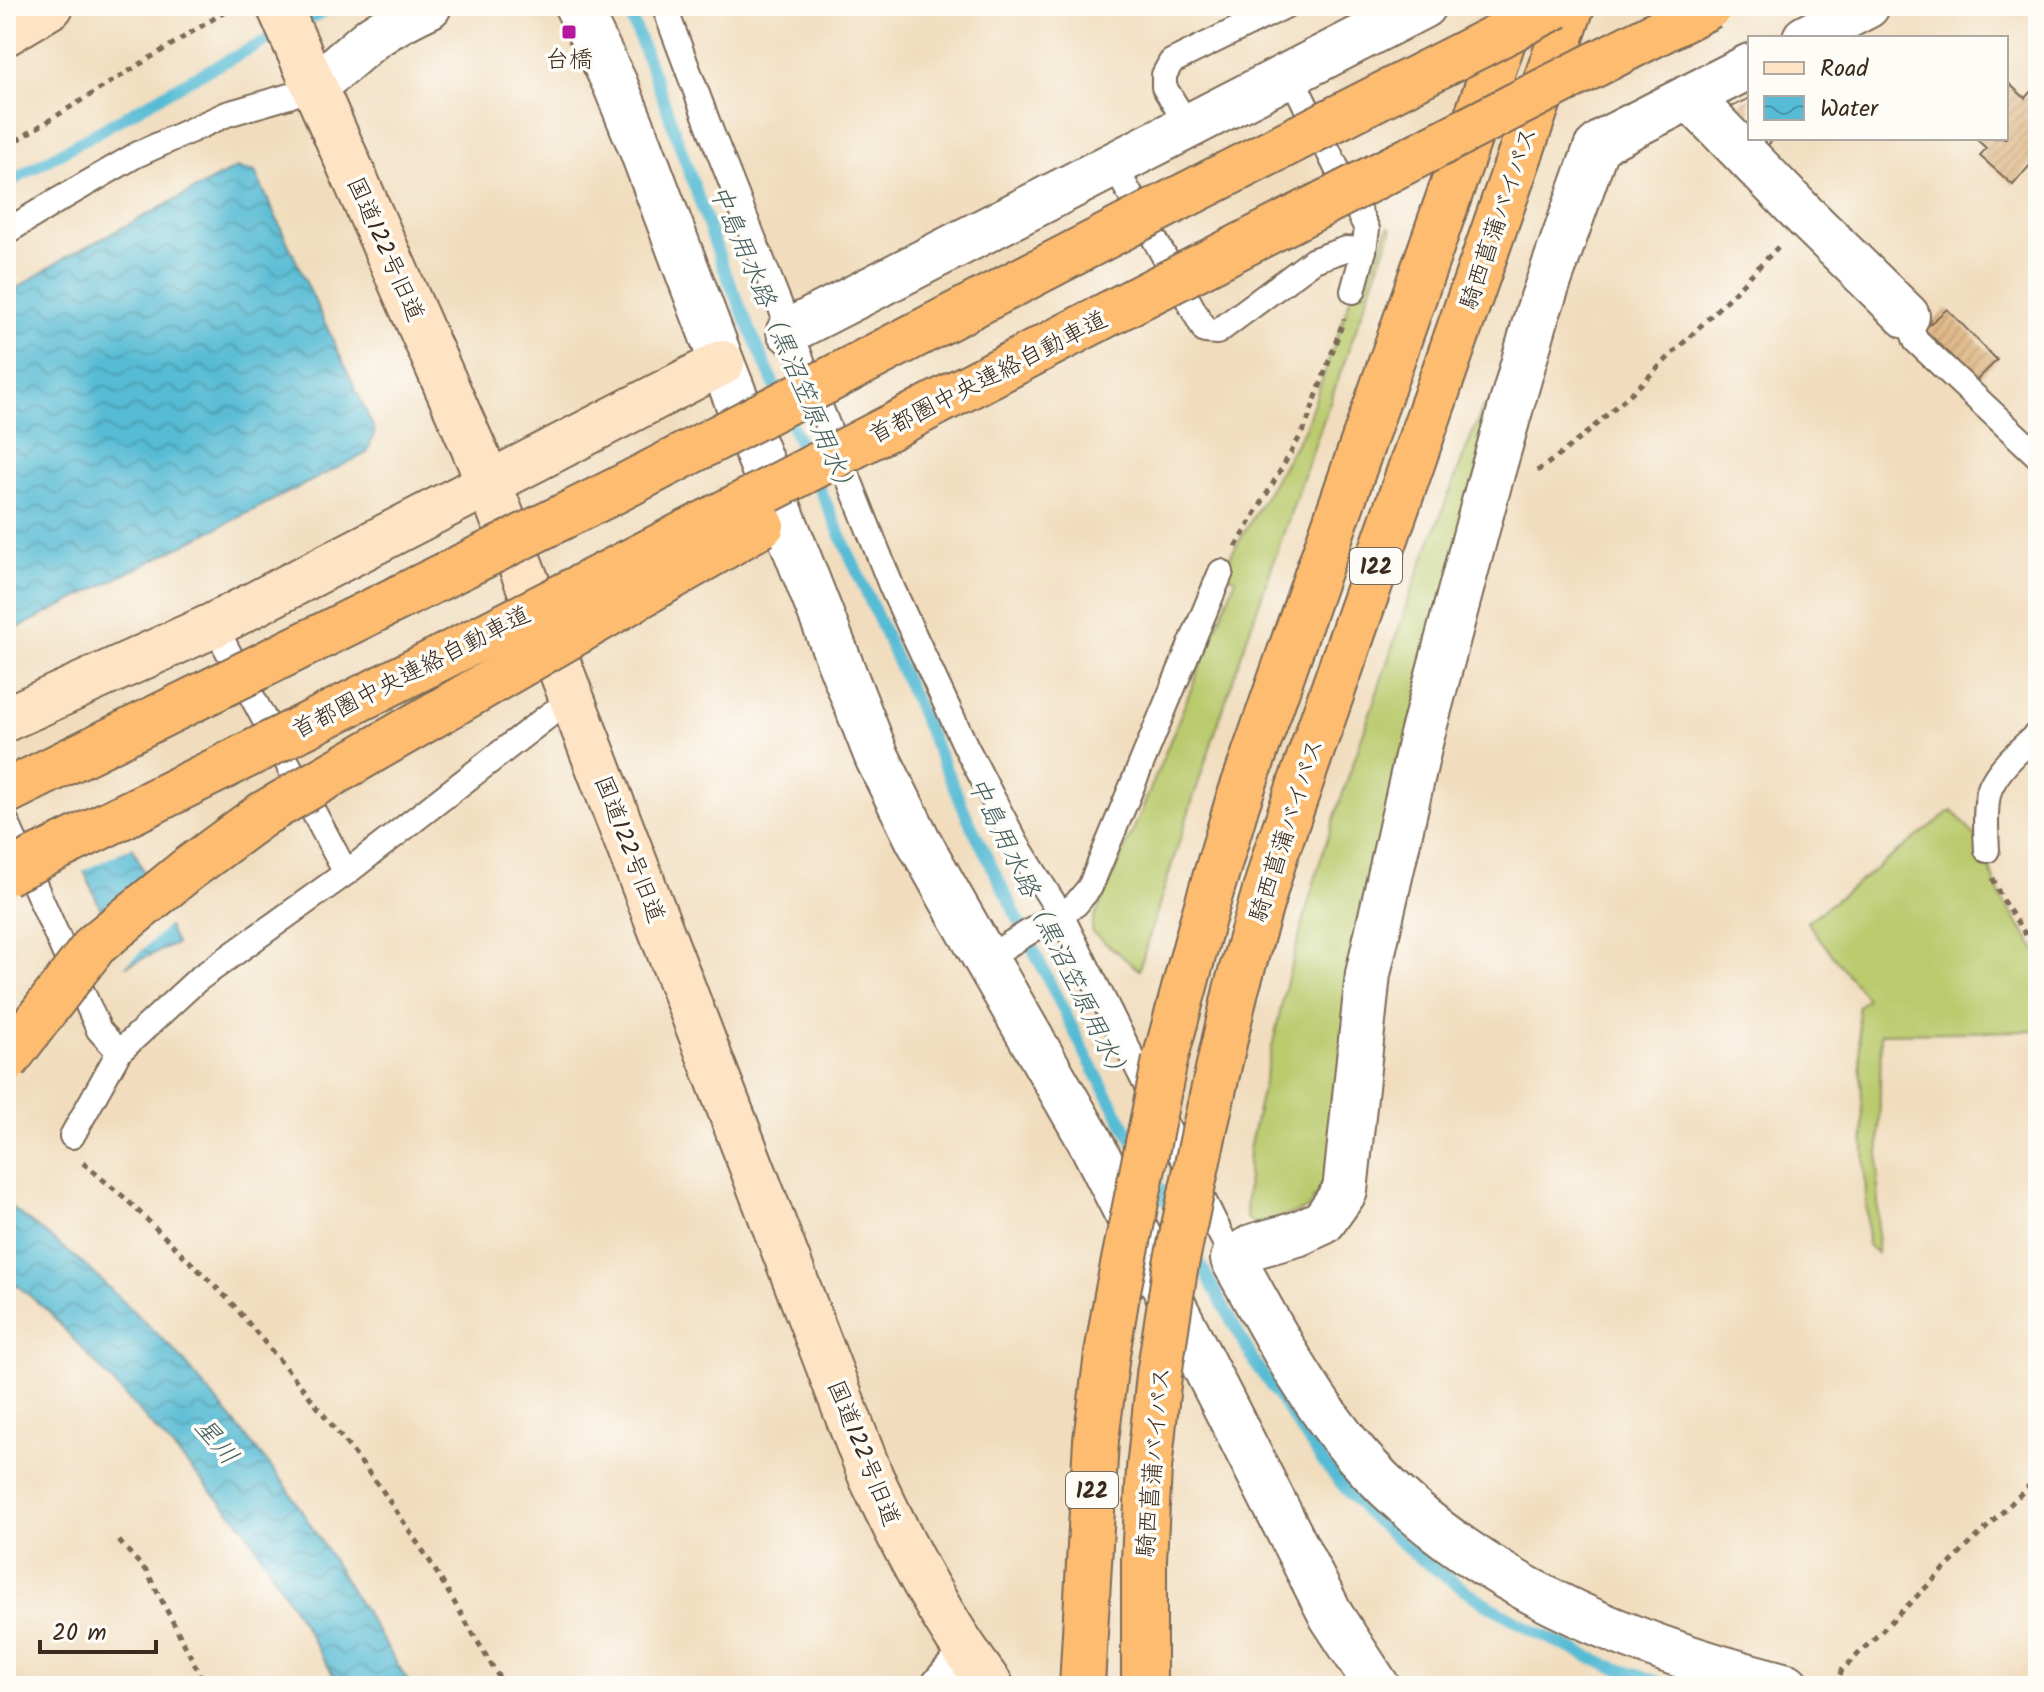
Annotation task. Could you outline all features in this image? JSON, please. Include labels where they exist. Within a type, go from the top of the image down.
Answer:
[{"type":"highway","name":"122","points":[[1082,1686],[1088,1544],[1107,1354],[1165,1060],[1237,804],[1515,6]]},
{"type":"highway","points":[[6,792],[615,491],[1557,6]]},
{"type":"highway","name":"騎西菖蒲バイパス","points":[[1144,1686],[1144,1559],[1159,1375],[1175,1269],[1236,990],[1276,853],[1572,6]]},
{"type":"highway","name":"首都圏中央連絡自動車道","points":[[6,873],[152,803],[657,548],[1710,6]]},
{"type":"highway","points":[[6,1061],[95,945],[187,870],[263,814],[746,535],[1145,295]]},
{"type":"street","points":[[6,33],[51,6]]},
{"type":"street","name":"国道122号旧道","points":[[279,6],[489,483],[871,1477],[968,1676]]},
{"type":"street","points":[[308,74],[334,72],[370,40],[396,22],[429,6]]},
{"type":"street","points":[[789,331],[1423,6]]},
{"type":"street","points":[[1809,36],[1867,6]]},
{"type":"street","points":[[587,9],[877,757],[918,840],[994,954],[1332,1617],[1377,1686]]},
{"type":"street","points":[[1748,67],[1607,139],[1596,148],[1538,312],[1421,739],[1368,974],[1345,1191],[1323,1222],[1297,1234],[1254,1246],[1233,1259],[1274,1333],[1325,1414],[1393,1493],[1428,1523],[1514,1583],[1564,1608],[1702,1662],[1787,1686]]},
{"type":"street","points":[[1689,97],[1907,316]]},
{"type":"street","points":[[6,719],[214,625],[722,363]]},
{"type":"lane","points":[[664,6],[892,588],[966,747],[1233,1259]]},
{"type":"lane","points":[[1189,127],[1164,87],[1164,75],[1171,62],[1285,6]]},
{"type":"lane","points":[[6,232],[136,155],[227,114],[289,96],[308,74]]},
{"type":"lane","points":[[1290,74],[1367,229],[1353,291]]},
{"type":"lane","points":[[1114,165],[1205,331],[1217,332],[1314,260],[1346,249],[1364,250]]},
{"type":"lane","points":[[1907,316],[1916,341],[2038,456]]},
{"type":"lane","points":[[994,954],[1076,904],[1090,887],[1221,572]]},
{"type":"lane","points":[[214,625],[346,873]]},
{"type":"lane","points":[[72,1136],[119,1052],[197,980],[346,873],[573,699]]},
{"type":"lane","points":[[1987,850],[1985,826],[1990,788],[2010,760],[2038,733]]},
{"type":"lane","points":[[6,821],[99,1030],[119,1052]]},
{"type":"path","points":[[6,147],[234,6]]},
{"type":"path","points":[[1489,484],[1507,486],[1521,482],[1555,459],[1698,330],[1806,217]]},
{"type":"path","points":[[1221,572],[1305,428],[1353,291]]},
{"type":"path","points":[[1987,850],[2001,898],[2038,953]]},
{"type":"path","points":[[72,1136],[66,1149],[125,1198],[230,1301],[306,1392],[380,1487],[431,1563],[504,1686]]},
{"type":"path","points":[[1836,1686],[1842,1670],[2038,1477]]},
{"type":"path","points":[[119,1541],[147,1572],[206,1686]]},
{"type":"green space","points":[[1388,227],[1392,229],[1229,690],[1139,970],[1092,932],[1093,921],[1236,579],[1221,572],[1305,428],[1353,291],[1363,293]]},
{"type":"green space","points":[[1489,402],[1327,1179],[1307,1209],[1257,1225],[1246,1218],[1249,1149],[1287,981],[1321,858],[1412,589],[1482,409]]},
{"type":"green space","points":[[1952,810],[1987,850],[2001,898],[2038,953],[2038,1031],[1881,1033],[1877,1253],[1868,1245],[1858,1006],[1867,999],[1807,922]]},
{"type":"water","points":[[236,168],[255,172],[375,431],[367,453],[6,634],[6,295],[66,257]]},
{"type":"water","points":[[94,761],[176,944],[126,966],[46,785]]},
{"type":"water","name":"星川","points":[[6,1203],[84,1264],[176,1352],[285,1484],[411,1686],[340,1686],[245,1528],[48,1311],[6,1276]]},
{"type":"pier","points":[[98,759],[136,845],[80,872],[42,786]]},
{"type":"pier","points":[[150,877],[171,923],[123,968],[102,921]]},
{"type":"building","points":[[2008,83],[2025,98],[2038,83],[2038,156],[2013,185],[1980,156],[1986,148],[1977,140],[2008,140]]},
{"type":"building","points":[[1748,99],[1748,137],[1723,111]]},
{"type":"building","points":[[1751,140],[1773,140],[1762,151]]},
{"type":"building","points":[[1947,309],[1997,360],[1976,381],[1924,329]]},
{"type":"waterway","name":"中島用水路（黒沼笠原用水）","points":[[6,184],[193,78],[334,6]]},
{"type":"waterway","name":"中島用水路（黒沼笠原用水）","points":[[627,6],[723,267],[805,456],[970,823],[1089,1061],[1135,1145]]},
{"type":"waterway","name":"中島用水路（黒沼笠原用水）","points":[[1154,1179],[1174,1215]]},
{"type":"waterway","name":"中島用水路（黒沼笠原用水）","points":[[1192,1249],[1255,1363],[1325,1465],[1366,1512],[1418,1557],[1478,1599],[1535,1632],[1607,1665],[1670,1686]]},
{"type":"place","name":"台橋","points":[[569,32]]}]
